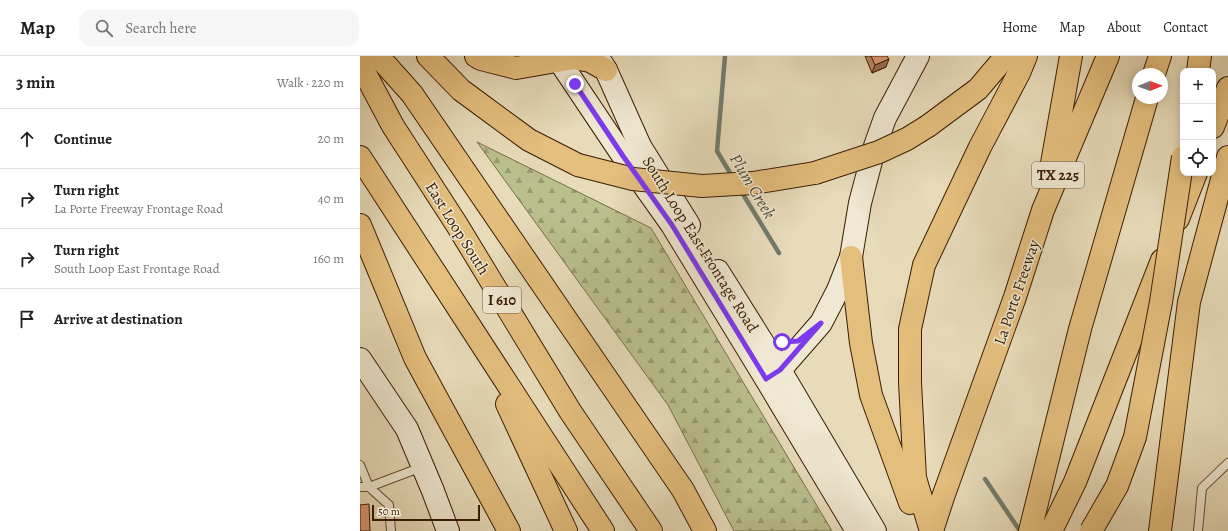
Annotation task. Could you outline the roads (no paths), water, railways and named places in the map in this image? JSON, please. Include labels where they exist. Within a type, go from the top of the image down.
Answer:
[{"type":"highway","points":[[378,56],[412,94],[683,490],[705,531]]},
{"type":"highway","points":[[428,56],[462,90],[529,140],[578,165],[633,179],[702,186],[753,183],[815,173],[879,152],[907,139],[928,126],[978,89],[1006,56]]},
{"type":"highway","points":[[476,56],[516,68],[558,58],[574,58],[602,63]]},
{"type":"highway","points":[[932,531],[915,478],[910,382],[910,328],[924,265],[980,147],[1019,73],[1026,56]]},
{"type":"highway","name":"La Porte Freeway","points":[[932,531],[1015,297],[1043,210],[1108,56]]},
{"type":"highway","points":[[1156,68],[1160,56]]},
{"type":"highway","points":[[1198,68],[1200,56]]},
{"type":"highway","points":[[1043,210],[1071,58]]},
{"type":"highway","name":"East Loop South","points":[[360,64],[393,126],[457,225],[570,411],[651,531]]},
{"type":"highway","points":[[1216,119],[1228,88]]},
{"type":"highway","points":[[1030,531],[1080,329],[1145,104]]},
{"type":"highway","name":"I 610","points":[[360,157],[603,531]]},
{"type":"highway","points":[[1160,531],[1189,302],[1228,157]]},
{"type":"highway","points":[[1091,531],[1117,486],[1135,437],[1161,302],[1180,176]]},
{"type":"highway","points":[[1051,531],[1075,482],[1195,176]]},
{"type":"highway","points":[[360,226],[415,358],[509,531]]},
{"type":"highway","points":[[851,257],[861,343],[871,395],[906,493],[922,531]]},
{"type":"highway","points":[[475,334],[566,531]]},
{"type":"main road","points":[[773,374],[821,323],[838,290],[851,257],[860,203],[875,146],[885,118],[918,56]]},
{"type":"main road","name":"South Loop East Frontage Road","points":[[558,58],[623,156],[672,225],[773,374],[869,518],[875,531]]},
{"type":"main road","name":"South Loop East Frontage Road","points":[[602,63],[640,146],[735,298],[773,374],[857,531]]},
{"type":"main road","points":[[735,298],[769,335],[782,342],[798,341],[821,323]]},
{"type":"main road","points":[[360,359],[407,429],[448,531]]},
{"type":"lane","points":[[1198,531],[1202,488],[1228,463]]},
{"type":"lane","points":[[360,465],[369,487],[389,505],[391,531]]},
{"type":"lane","points":[[360,488],[369,487],[422,467]]},
{"type":"waterway","name":"Plum Creek","points":[[725,56],[717,151],[733,178]]},
{"type":"waterway","name":"Plum Creek","points":[[741,191],[779,253]]},
{"type":"waterway","name":"Plum Creek","points":[[985,479],[1020,531]]}]
